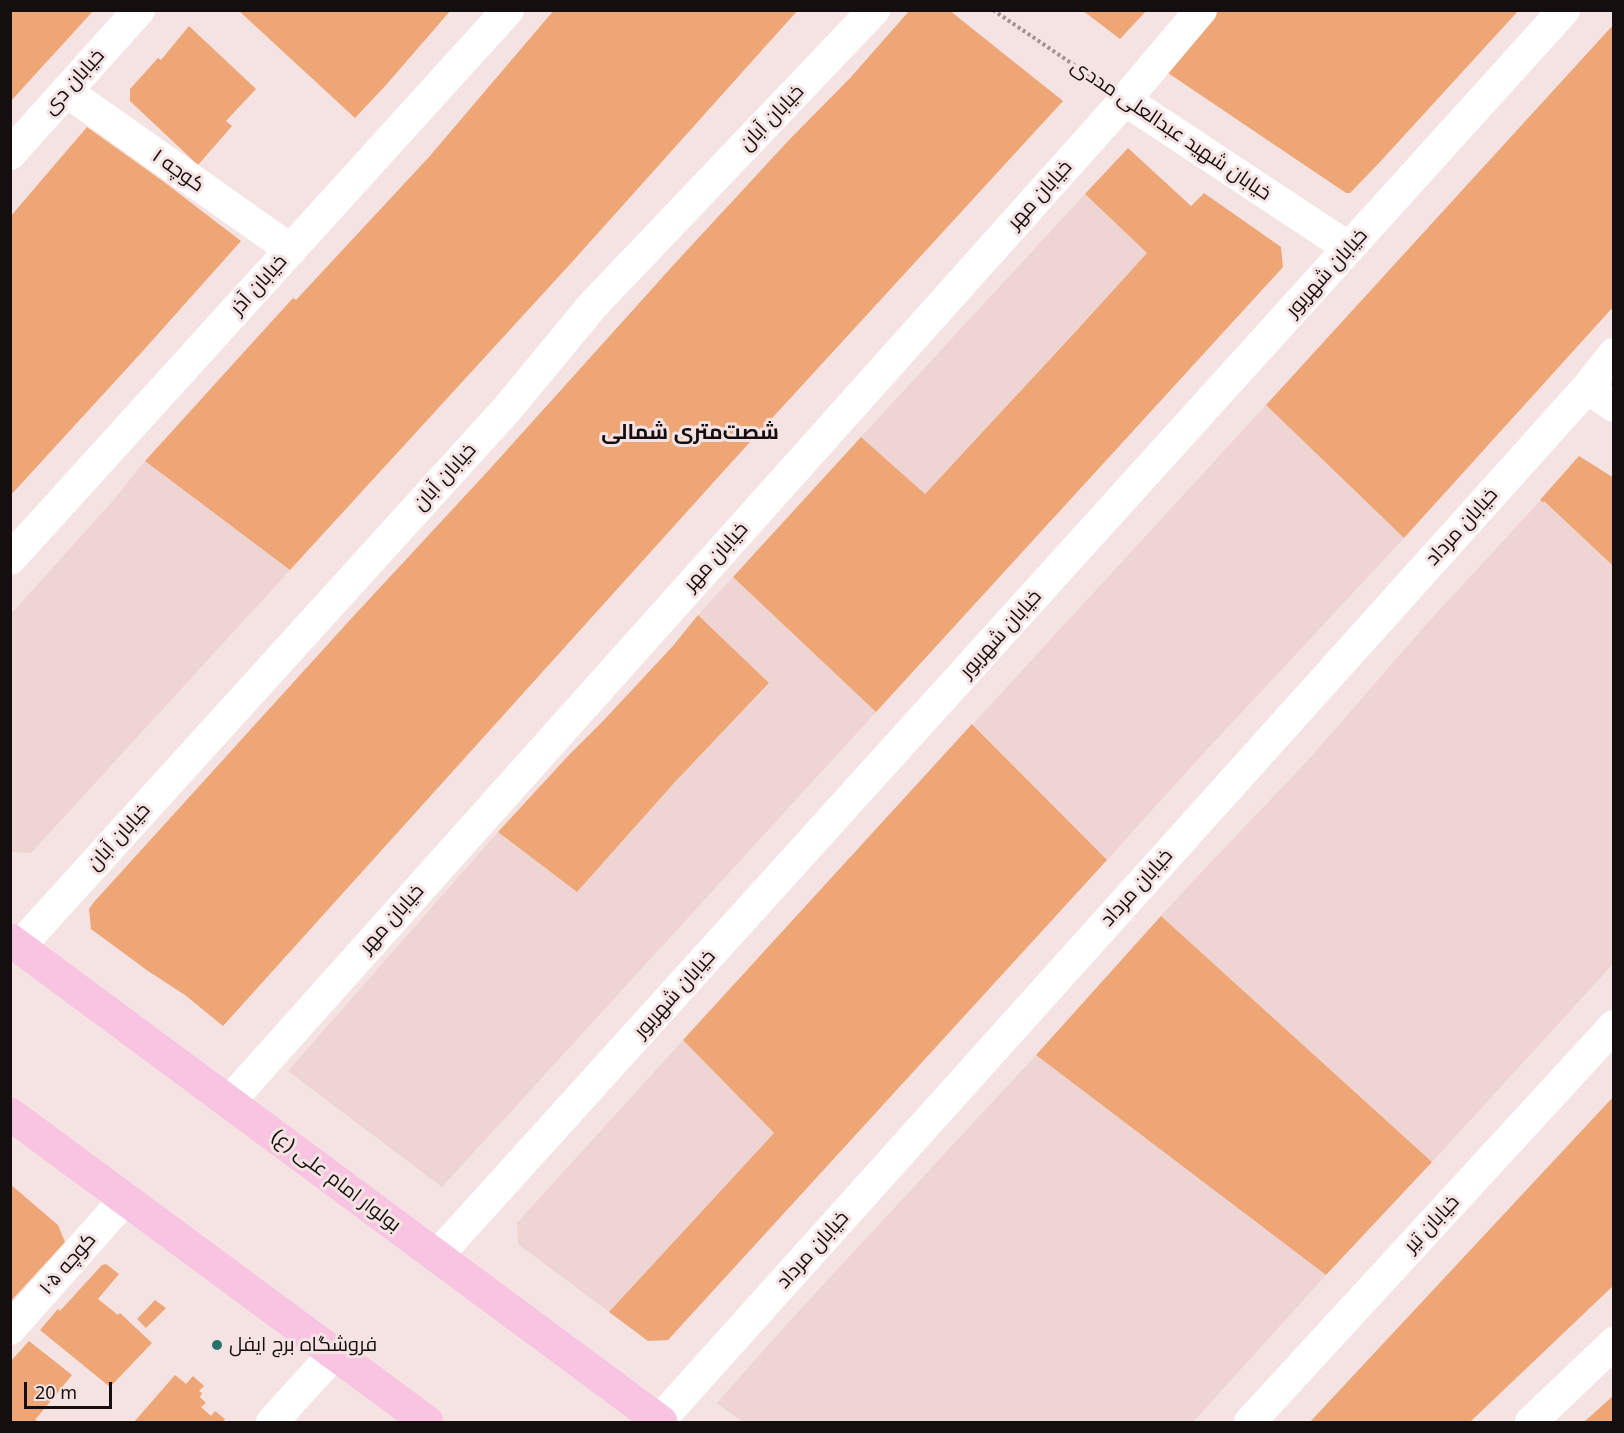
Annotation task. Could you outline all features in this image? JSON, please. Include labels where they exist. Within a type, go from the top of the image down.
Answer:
[{"type":"main road","name":"بولوار امام علی (ع)","points":[[15,944],[660,1422]]},
{"type":"main road","points":[[10,1114],[427,1422]]},
{"type":"street","name":"خیابان دی","points":[[10,154],[139,10]]},
{"type":"street","name":"خیابان آذر","points":[[10,559],[508,10]]},
{"type":"street","name":"خیابان آبان","points":[[15,944],[507,409],[593,305],[874,10]]},
{"type":"street","name":"خیابان مهر","points":[[228,1102],[1125,100],[1201,10]]},
{"type":"street","name":"خیابان شهریور","points":[[437,1256],[1564,10]]},
{"type":"street","name":"کوچه ۱","points":[[66,91],[291,250]]},
{"type":"street","name":"خیابان شهید عبدالعلی مددی","points":[[1125,100],[1349,248]]},
{"type":"street","name":"خیابان مرداد","points":[[660,1422],[1587,388],[1614,354]]},
{"type":"street","points":[[1587,388],[1614,406]]},
{"type":"street","name":"خیابان تیر","points":[[1250,1422],[1614,1026]]},
{"type":"street","name":"کوچه ۱۰۵","points":[[10,1329],[125,1199]]},
{"type":"street","points":[[1531,1422],[1614,1343]]},
{"type":"street","points":[[272,1422],[334,1354]]},
{"type":"path","name":"خیابان شهید عبدالعلی مددی","points":[[993,10],[1125,100]]},
{"type":"shaded area","points":[[1085,194],[1147,253],[925,494],[861,437]]},
{"type":"shaded area","points":[[1266,405],[1404,538],[1107,860],[973,724]]},
{"type":"shaded area","points":[[145,461],[290,570],[31,853],[11,852],[11,614],[111,503]]},
{"type":"shaded area","points":[[1540,501],[1542,503],[1544,501],[1613,567],[1613,964],[1432,1162],[1161,916],[1310,758],[1424,627]]},
{"type":"shaded area","points":[[733,577],[876,712],[442,1187],[288,1071],[498,832],[577,892],[674,783],[769,684],[698,615]]},
{"type":"shaded area","points":[[683,1040],[774,1133],[609,1312],[518,1244],[517,1223]]},
{"type":"shaded area","points":[[1036,1055],[1326,1275],[1193,1422],[743,1422],[717,1403],[785,1326]]},
{"type":"building","points":[[10,10],[94,10],[10,102]]},
{"type":"building","points":[[238,10],[451,10],[355,118]]},
{"type":"building","points":[[554,10],[798,10],[572,262],[290,570],[145,461],[293,298],[296,300],[429,157]]},
{"type":"building","points":[[910,10],[949,10],[1063,101],[730,464],[223,1026],[185,995],[91,929],[89,909],[94,902],[678,260],[851,77]]},
{"type":"building","points":[[1082,10],[1147,10],[1120,39]]},
{"type":"building","points":[[1217,10],[1519,10],[1379,163],[1350,193],[1346,193],[1168,73],[1192,37]]},
{"type":"building","points":[[1614,24],[1614,306],[1404,538],[1266,405]]},
{"type":"building","points":[[189,26],[256,89],[226,121],[232,126],[198,165],[130,101],[130,89],[158,58],[161,60]]},
{"type":"building","points":[[87,127],[241,241],[10,496],[10,217]]},
{"type":"building","points":[[1128,148],[1191,206],[1204,193],[1281,247],[1283,267],[876,712],[733,577],[861,437],[925,494],[1076,331],[1147,253],[1085,194]]},
{"type":"building","points":[[1579,456],[1614,478],[1614,567],[1544,501],[1543,503],[1540,500]]},
{"type":"building","points":[[698,615],[769,683],[674,783],[577,892],[498,832],[672,647]]},
{"type":"building","points":[[972,724],[1107,860],[668,1340],[648,1341],[609,1312],[774,1133],[683,1040]]},
{"type":"building","points":[[1161,916],[1432,1162],[1326,1275],[1036,1055]]},
{"type":"building","points":[[1614,1096],[1614,1285],[1470,1422],[1310,1422]]},
{"type":"building","points":[[10,1184],[58,1225],[65,1242],[10,1302]]},
{"type":"building","points":[[106,1264],[119,1274],[98,1299],[118,1315],[120,1313],[152,1343],[110,1387],[40,1330],[102,1265]]},
{"type":"building","points":[[155,1300],[166,1308],[146,1328],[137,1319]]},
{"type":"building","points":[[29,1341],[72,1375],[35,1420],[39,1422],[10,1422],[10,1362]]},
{"type":"building","points":[[175,1375],[186,1384],[193,1376],[204,1386],[199,1391],[202,1393],[200,1397],[206,1403],[201,1407],[211,1416],[215,1411],[225,1419],[223,1422],[134,1422]]},
{"type":"building","points":[[1614,1395],[1614,1422],[1584,1422]]},
{"type":"place","name":"فروشگاه برج ایفل","points":[[217,1345]]},
{"type":"district","name":"شصت‌متری شمالی","points":[[690,433]]}]
